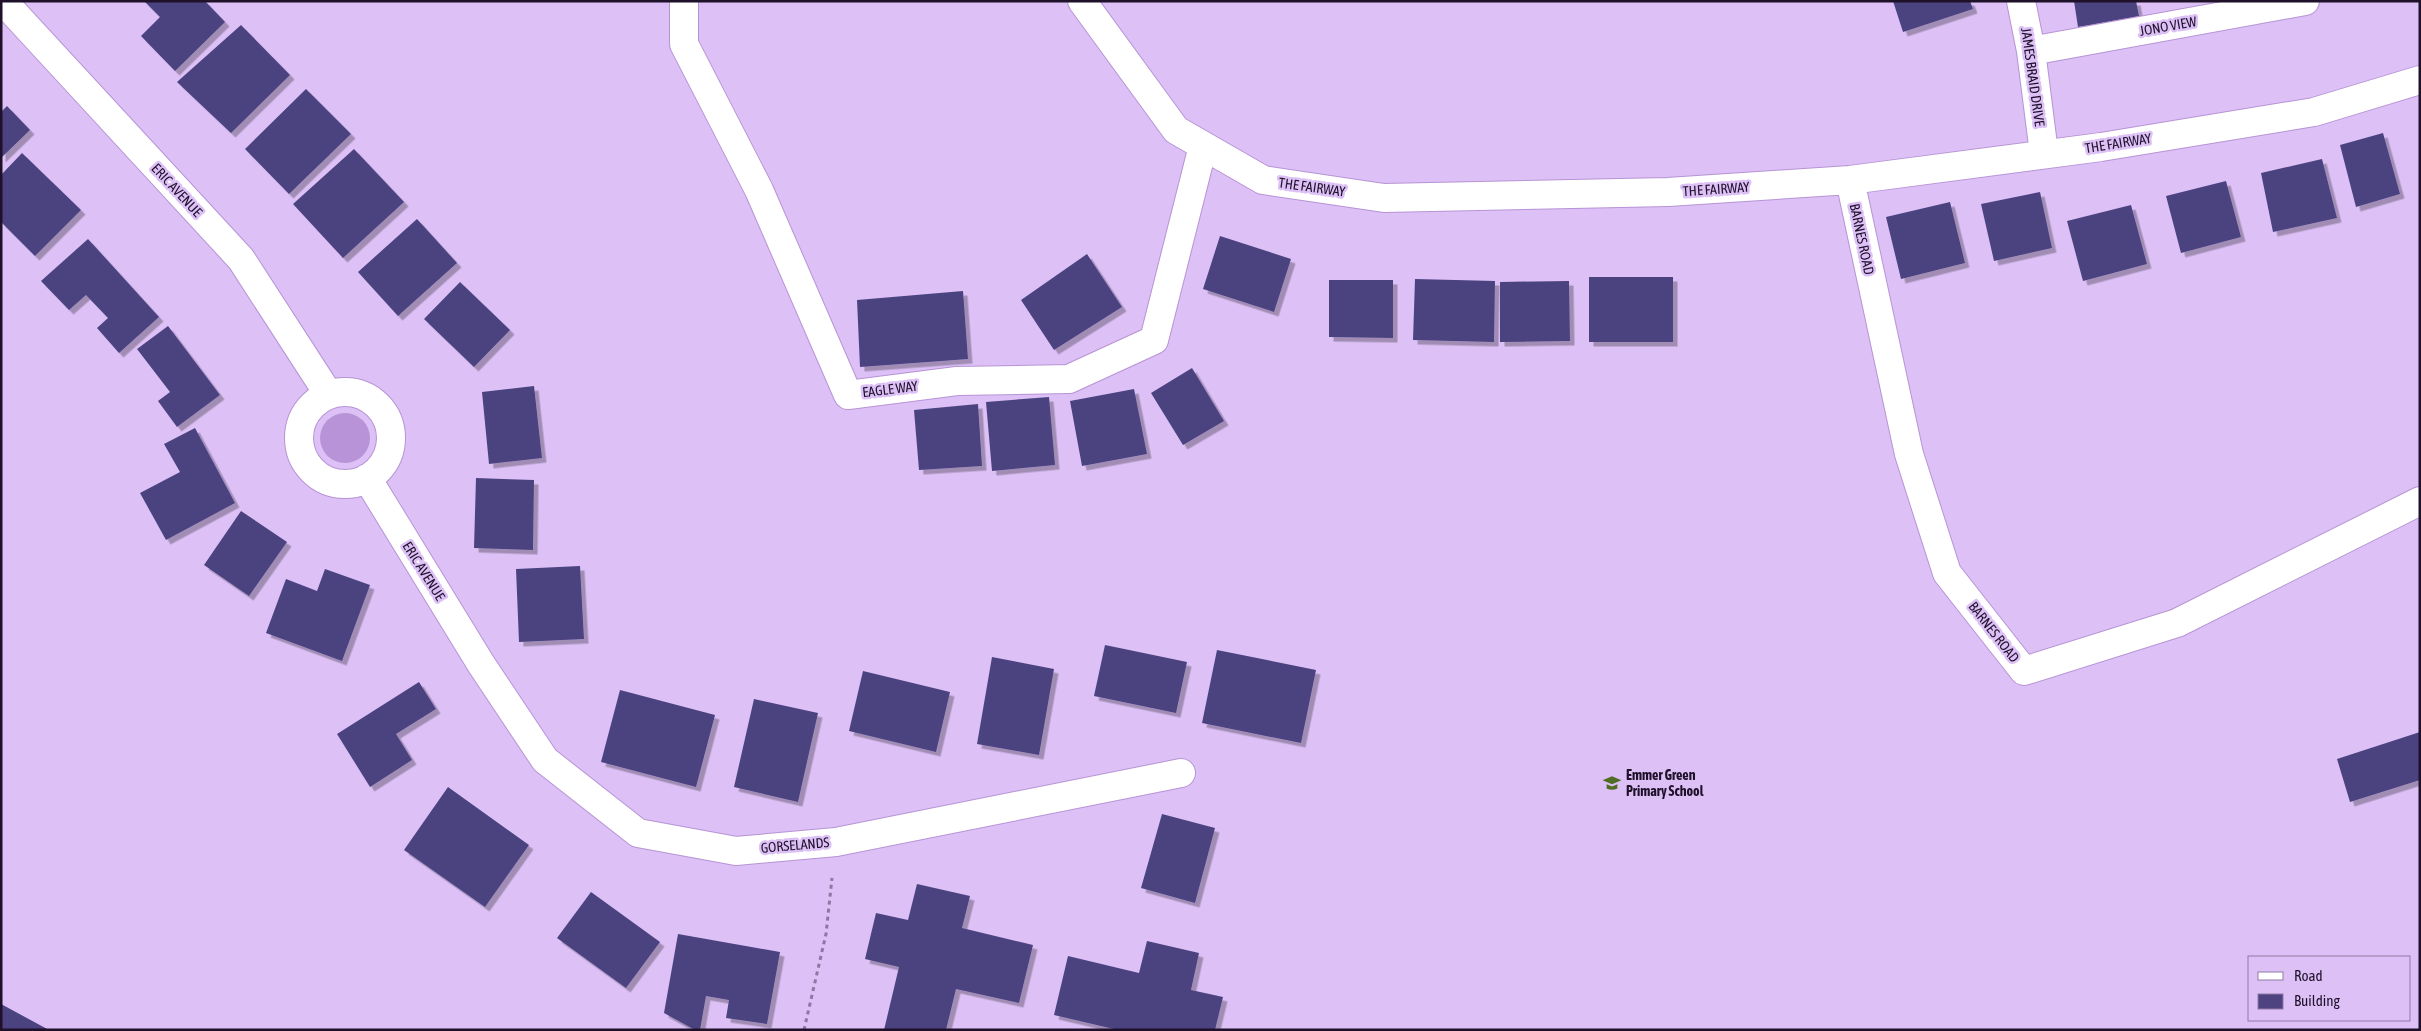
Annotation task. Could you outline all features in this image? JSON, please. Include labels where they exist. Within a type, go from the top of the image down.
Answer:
[{"type":"street","name":"ERIC AVENUE","points":[[3,1],[240,259],[329,395]]},
{"type":"street","name":"EAGLE WAY","points":[[684,1],[684,44],[759,190],[848,395],[956,381],[1069,380],[1154,340],[1203,146]]},
{"type":"street","name":"THE FAIRWAY","points":[[1082,1],[1176,130],[1263,180],[1384,198],[1668,192],[1850,180],[2101,147],[2314,112],[2420,80]]},
{"type":"street","name":"JAMES BRAID DRIVE","points":[[2021,1],[2031,51],[2044,153]]},
{"type":"street","name":"JONO VIEW","points":[[2031,51],[2304,1]]},
{"type":"street","name":"BARNES ROAD","points":[[1850,180],[1909,454],[1948,573],[2024,671],[2177,623],[2420,501]]},
{"type":"street","points":[[344,392],[359,394],[373,401],[383,412],[390,426],[391,441],[388,456],[379,469],[367,478],[353,483],[338,483],[324,478],[312,469],[303,457],[299,442],[300,427],[306,413],[316,402],[329,395],[344,392]]},
{"type":"street","name":"ERIC AVENUE","points":[[367,478],[481,664]]},
{"type":"street","name":"GORSELANDS","points":[[481,664],[545,760],[638,833],[736,851],[836,842],[1181,772]]},
{"type":"path","points":[[804,1030],[826,934],[836,842]]},
{"type":"shaded area","points":[[345,413],[359,417],[366,424],[370,438],[366,452],[359,459],[345,463],[331,459],[324,452],[320,438],[324,424],[331,417]]},
{"type":"building","points":[[144,1],[205,1],[225,22],[175,71],[141,36],[160,17]]},
{"type":"building","points":[[1893,1],[1970,1],[1973,9],[1903,32]]},
{"type":"building","points":[[2074,1],[2136,1],[2139,16],[2078,27]]},
{"type":"building","points":[[241,25],[290,75],[231,133],[177,82]]},
{"type":"building","points":[[306,89],[351,134],[289,194],[245,149]]},
{"type":"building","points":[[7,106],[30,130],[1,158],[1,112]]},
{"type":"building","points":[[2383,133],[2400,194],[2356,207],[2340,145]]},
{"type":"building","points":[[354,149],[404,202],[343,258],[293,204]]},
{"type":"building","points":[[22,153],[81,210],[35,256],[1,222],[1,175]]},
{"type":"building","points":[[2322,159],[2337,218],[2273,232],[2261,173]]},
{"type":"building","points":[[2226,181],[2241,237],[2181,253],[2166,196]]},
{"type":"building","points":[[2040,192],[2052,248],[1994,261],[1981,204]]},
{"type":"building","points":[[1950,202],[1965,263],[1901,279],[1886,217]]},
{"type":"building","points":[[2131,205],[2147,264],[2083,281],[2067,221]]},
{"type":"building","points":[[417,219],[457,263],[398,316],[358,272]]},
{"type":"building","points":[[1220,236],[1291,259],[1274,312],[1203,289]]},
{"type":"building","points":[[88,239],[159,317],[119,353],[97,328],[108,318],[86,295],[69,310],[41,281]]},
{"type":"building","points":[[1087,254],[1122,307],[1054,350],[1021,300]]},
{"type":"building","points":[[1589,277],[1673,277],[1673,342],[1589,342]]},
{"type":"building","points":[[1415,279],[1495,281],[1494,342],[1413,340]]},
{"type":"building","points":[[1329,280],[1393,280],[1393,338],[1329,337]]},
{"type":"building","points":[[1569,281],[1570,341],[1500,342],[1500,282]]},
{"type":"building","points":[[460,282],[510,330],[474,367],[424,319]]},
{"type":"building","points":[[963,291],[968,359],[860,367],[857,300]]},
{"type":"building","points":[[168,326],[220,395],[177,427],[158,401],[170,392],[137,349]]},
{"type":"building","points":[[1192,368],[1224,421],[1183,445],[1151,393]]},
{"type":"building","points":[[534,386],[542,458],[489,464],[482,392]]},
{"type":"building","points":[[1134,389],[1147,454],[1082,466],[1070,401]]},
{"type":"building","points":[[1049,397],[1055,465],[992,471],[986,402]]},
{"type":"building","points":[[978,404],[982,466],[919,470],[914,410]]},
{"type":"building","points":[[195,428],[235,503],[166,540],[140,493],[180,472],[164,444]]},
{"type":"building","points":[[476,478],[534,480],[533,550],[474,548]]},
{"type":"building","points":[[241,511],[287,542],[249,596],[204,565]]},
{"type":"building","points":[[580,566],[584,639],[519,642],[516,569]]},
{"type":"building","points":[[325,569],[370,585],[342,661],[266,633],[286,579],[317,591]]},
{"type":"building","points":[[1105,645],[1187,662],[1176,713],[1094,696]]},
{"type":"building","points":[[1217,650],[1316,670],[1301,743],[1202,723]]},
{"type":"building","points":[[992,657],[1054,669],[1039,755],[977,744]]},
{"type":"building","points":[[863,671],[950,692],[936,752],[849,731]]},
{"type":"building","points":[[419,682],[436,709],[396,734],[412,760],[370,787],[337,734]]},
{"type":"building","points":[[620,690],[715,715],[696,787],[601,762]]},
{"type":"building","points":[[754,699],[818,713],[798,802],[734,787]]},
{"type":"building","points":[[2420,732],[2420,780],[2350,802],[2337,759]]},
{"type":"building","points":[[448,787],[529,845],[485,907],[404,850]]},
{"type":"building","points":[[1162,814],[1215,828],[1195,903],[1141,888]]},
{"type":"building","points":[[917,884],[970,896],[962,928],[1033,945],[1019,1003],[956,989],[946,1030],[884,1030],[899,967],[865,959],[876,913],[908,920]]},
{"type":"building","points":[[591,892],[660,942],[626,988],[557,938]]},
{"type":"building","points":[[678,934],[780,952],[767,1024],[726,1018],[729,1000],[706,996],[700,1030],[695,1030],[664,1013]]},
{"type":"building","points":[[1147,941],[1199,953],[1191,990],[1223,997],[1215,1030],[1118,1030],[1054,1015],[1068,956],[1139,973]]},
{"type":"building","points":[[1,1004],[49,1030],[1,1030]]},
{"type":"place","name":"Emmer Green Primary School","points":[[1612,783]]}]
